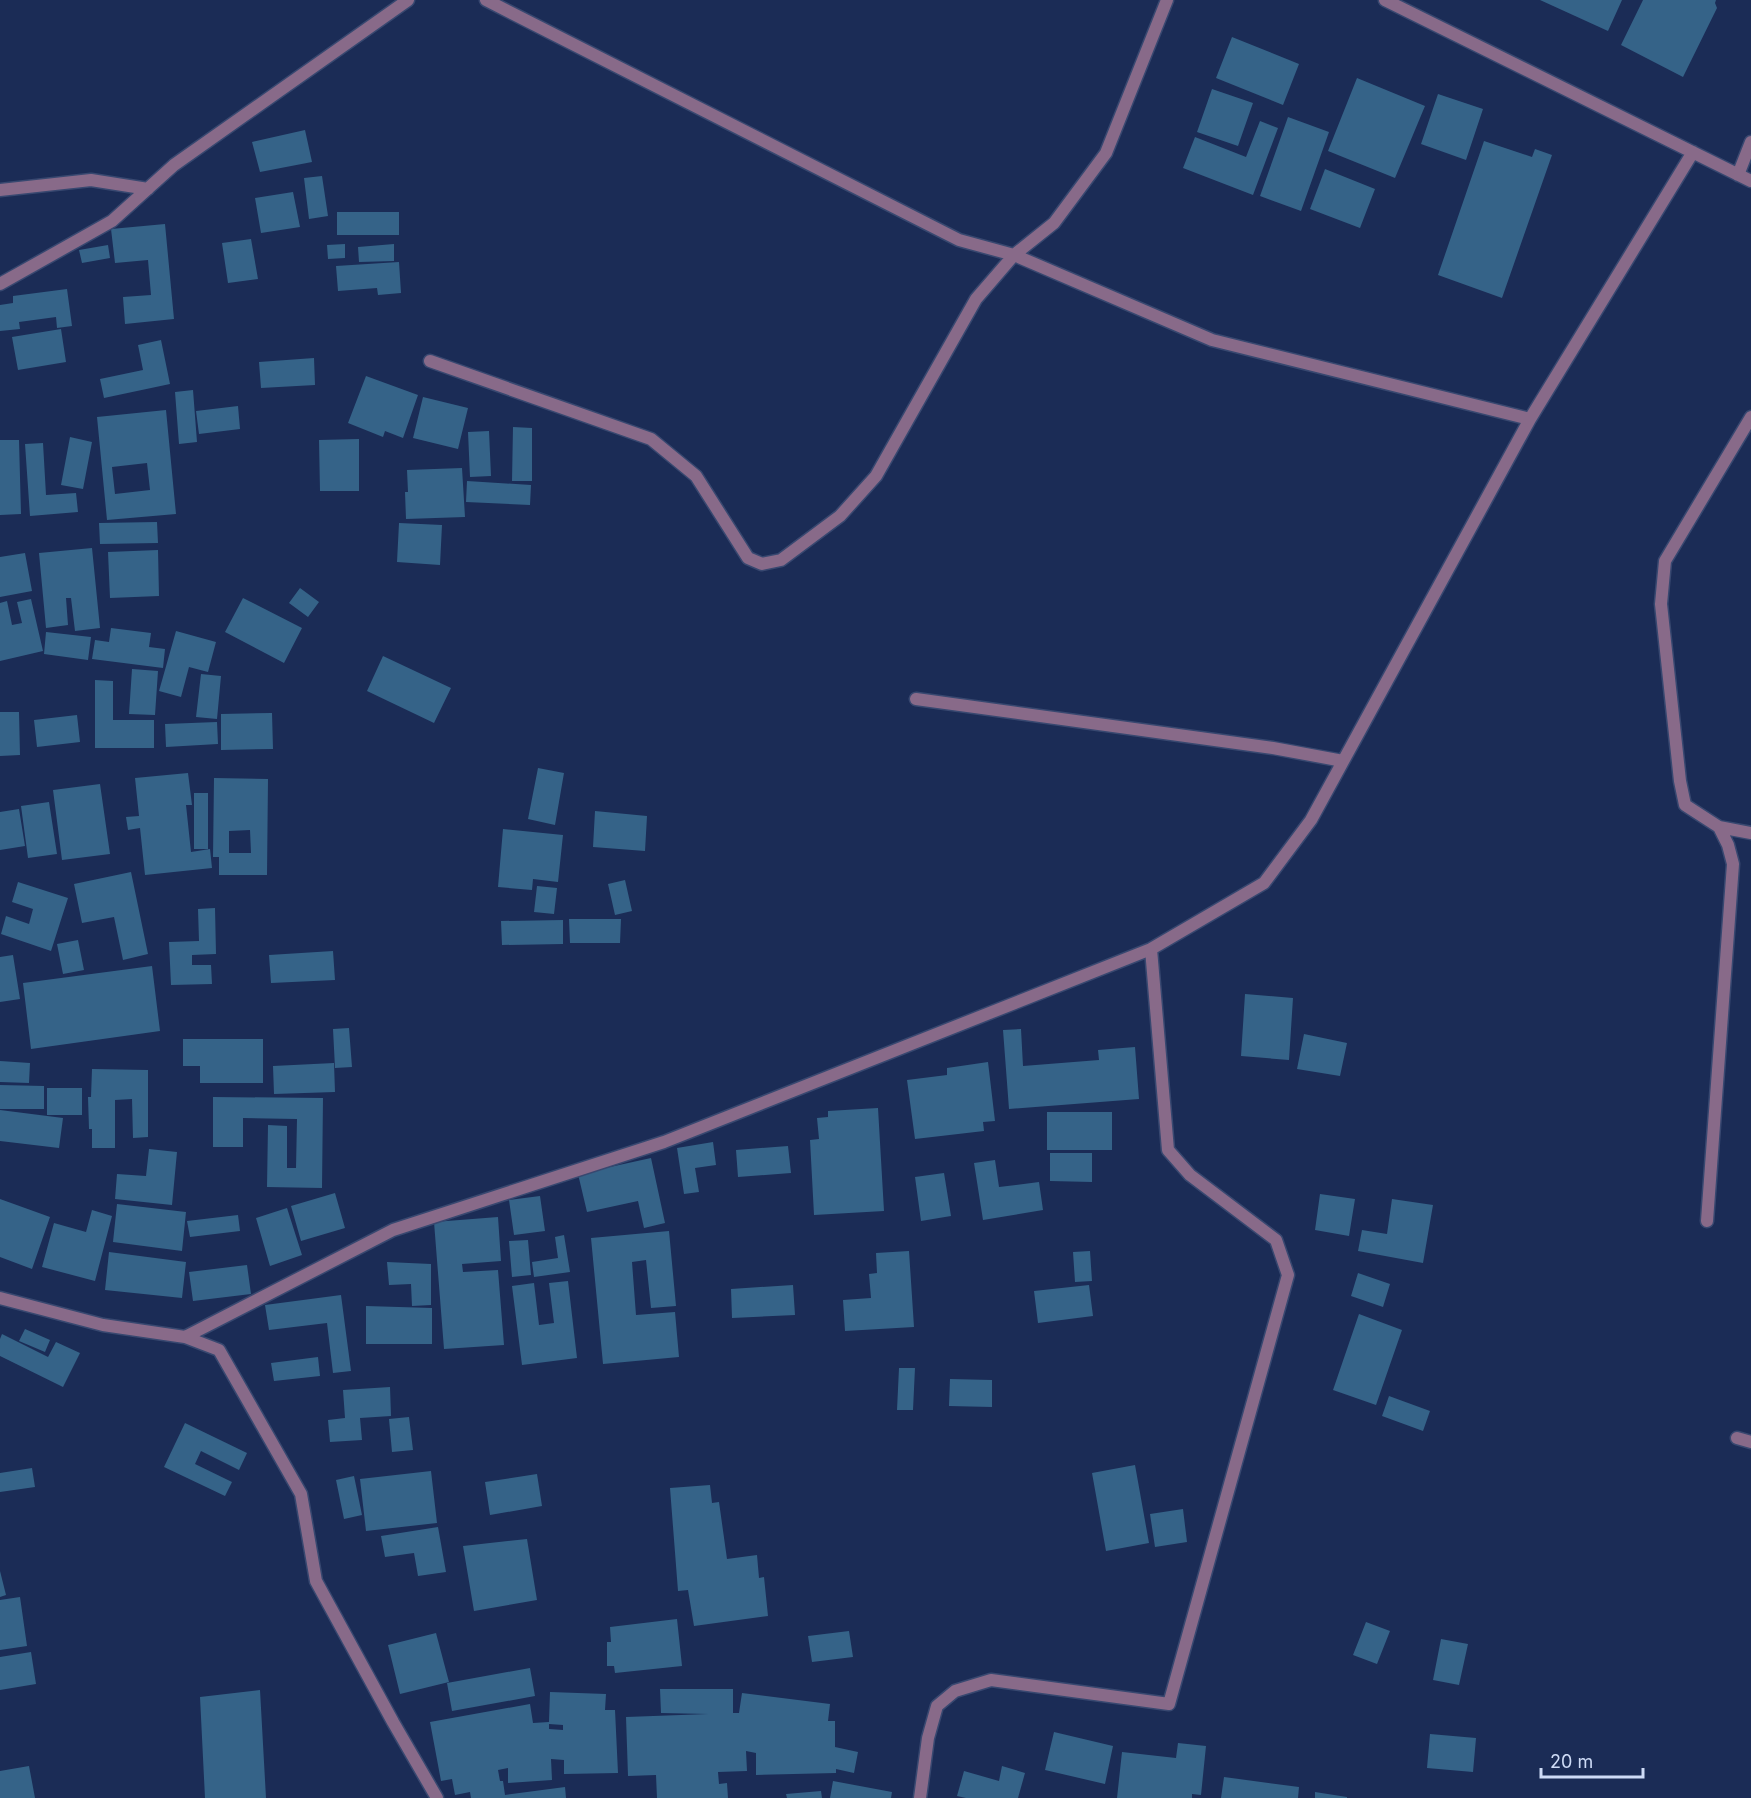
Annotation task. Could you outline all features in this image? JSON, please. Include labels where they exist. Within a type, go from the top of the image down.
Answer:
[{"type":"street","points":[[0,284],[112,221],[174,165],[408,0]]},
{"type":"street","points":[[486,0],[959,240],[1014,255],[1212,340],[1530,419]]},
{"type":"street","points":[[430,361],[651,439],[696,476],[748,558],[762,564],[781,560],[840,516],[876,476],[976,299],[1014,255],[1054,224],[1106,153],[1167,0]]},
{"type":"street","points":[[1385,0],[1751,181]]},
{"type":"street","points":[[1738,175],[1751,142]]},
{"type":"street","points":[[185,1337],[393,1230],[664,1142],[1151,949],[1264,883],[1311,820],[1530,419],[1694,152]]},
{"type":"street","points":[[0,190],[91,180],[148,189]]},
{"type":"street","points":[[1751,417],[1665,561],[1661,604],[1680,781],[1685,805],[1719,827],[1751,833]]},
{"type":"street","points":[[916,699],[1273,748],[1344,761]]},
{"type":"street","points":[[1707,1221],[1733,864],[1728,845],[1719,827]]},
{"type":"street","points":[[920,1798],[928,1738],[937,1706],[955,1691],[991,1680],[1169,1704],[1288,1275],[1276,1240],[1190,1175],[1168,1150],[1151,949]]},
{"type":"street","points":[[0,1298],[103,1325],[185,1337],[219,1350],[301,1494],[316,1581],[437,1798]]},
{"type":"street","points":[[1737,1438],[1751,1442]]},
{"type":"building","points":[[1540,0],[1622,0],[1608,31]]},
{"type":"building","points":[[1643,0],[1716,0],[1717,8],[1683,77],[1621,45]]},
{"type":"building","points":[[1232,37],[1299,64],[1283,105],[1216,78]]},
{"type":"building","points":[[1357,78],[1425,106],[1395,178],[1328,151]]},
{"type":"building","points":[[1212,89],[1253,103],[1238,146],[1197,132]]},
{"type":"building","points":[[1438,94],[1483,109],[1466,160],[1421,144]]},
{"type":"building","points":[[1288,117],[1329,132],[1301,211],[1260,196]]},
{"type":"building","points":[[1260,121],[1278,128],[1253,195],[1183,168],[1195,137],[1246,157]]},
{"type":"building","points":[[305,130],[312,162],[260,172],[252,142]]},
{"type":"building","points":[[1484,141],[1532,157],[1535,149],[1552,155],[1502,298],[1438,275]]},
{"type":"building","points":[[1325,169],[1375,189],[1360,228],[1310,209]]},
{"type":"building","points":[[322,176],[328,216],[309,219],[304,178]]},
{"type":"building","points":[[293,192],[300,227],[261,233],[255,198]]},
{"type":"building","points":[[337,212],[399,212],[399,235],[337,235]]},
{"type":"building","points":[[165,224],[174,319],[125,324],[123,297],[151,295],[148,260],[115,263],[111,229]]},
{"type":"building","points":[[251,239],[258,279],[228,283],[222,243]]},
{"type":"building","points":[[345,244],[345,258],[328,259],[327,245]]},
{"type":"building","points":[[394,244],[394,261],[359,262],[358,247]]},
{"type":"building","points":[[108,245],[110,258],[82,263],[79,250]]},
{"type":"building","points":[[399,262],[401,293],[378,295],[377,288],[338,291],[336,266]]},
{"type":"building","points":[[67,289],[72,326],[57,328],[56,317],[19,322],[20,329],[0,331],[0,305],[13,303],[13,296]]},
{"type":"building","points":[[61,329],[66,362],[18,370],[12,337]]},
{"type":"building","points":[[161,340],[170,384],[104,398],[100,379],[143,370],[138,345]]},
{"type":"building","points":[[314,358],[315,385],[261,388],[259,362]]},
{"type":"building","points":[[366,376],[418,395],[403,438],[385,431],[383,437],[348,423]]},
{"type":"building","points":[[193,390],[197,442],[179,444],[175,392]]},
{"type":"building","points":[[423,397],[468,408],[458,449],[413,438]]},
{"type":"building","points":[[238,406],[240,429],[199,434],[196,411]]},
{"type":"building","points":[[166,410],[176,514],[107,520],[97,417]],"holes":[[[147,463],[150,490],[115,494],[112,467]]]},
{"type":"building","points":[[513,427],[532,428],[532,481],[512,481]]},
{"type":"building","points":[[489,431],[491,476],[470,477],[468,432]]},
{"type":"building","points":[[70,437],[92,442],[83,489],[61,485]]},
{"type":"building","points":[[359,439],[359,491],[320,491],[319,440]]},
{"type":"building","points":[[0,440],[19,440],[21,514],[0,515]]},
{"type":"building","points":[[43,443],[46,495],[76,493],[78,512],[30,516],[25,444]]},
{"type":"building","points":[[462,468],[465,517],[406,519],[407,470]]},
{"type":"building","points":[[467,481],[531,485],[530,505],[466,502]]},
{"type":"building","points":[[157,522],[158,543],[100,544],[99,523]]},
{"type":"building","points":[[399,523],[442,525],[440,565],[397,562]]},
{"type":"building","points":[[92,548],[100,628],[75,631],[71,598],[66,598],[68,625],[46,628],[39,553]]},
{"type":"building","points":[[158,550],[159,596],[110,598],[108,552]]},
{"type":"building","points":[[25,553],[32,591],[0,597],[0,557]]},
{"type":"building","points":[[300,588],[319,602],[308,617],[289,603]]},
{"type":"building","points":[[243,598],[302,628],[284,663],[225,632]]},
{"type":"building","points":[[31,599],[43,651],[0,661],[0,603],[7,601],[12,625],[22,623],[17,602]]},
{"type":"building","points":[[111,628],[151,633],[149,647],[165,649],[163,668],[92,659],[95,640],[109,642]]},
{"type":"building","points":[[176,631],[216,642],[208,672],[189,667],[181,697],[159,691]]},
{"type":"building","points":[[46,632],[91,637],[88,660],[44,654]]},
{"type":"building","points":[[383,656],[451,688],[434,723],[367,691]]},
{"type":"building","points":[[132,669],[158,671],[155,715],[129,714]]},
{"type":"building","points":[[201,674],[221,676],[217,719],[196,717]]},
{"type":"building","points":[[95,680],[113,681],[113,720],[154,720],[154,748],[95,748]]},
{"type":"building","points":[[0,712],[19,712],[20,755],[0,756]]},
{"type":"building","points":[[272,713],[273,749],[221,750],[221,714]]},
{"type":"building","points":[[77,715],[80,742],[37,747],[34,720]]},
{"type":"building","points":[[217,722],[218,744],[166,747],[165,724]]},
{"type":"building","points":[[538,768],[564,773],[555,825],[528,819]]},
{"type":"building","points":[[188,773],[192,805],[186,805],[191,852],[210,849],[212,868],[145,875],[140,828],[128,830],[126,817],[139,816],[135,778]]},
{"type":"building","points":[[214,778],[268,779],[267,875],[219,875],[219,857],[213,857]],"holes":[[[250,830],[251,853],[229,853],[229,831]]]},
{"type":"building","points":[[100,784],[110,854],[62,860],[53,790]]},
{"type":"building","points":[[194,793],[208,793],[208,849],[194,849]]},
{"type":"building","points":[[49,802],[57,854],[28,858],[21,806]]},
{"type":"building","points":[[19,809],[25,846],[0,850],[0,812]]},
{"type":"building","points":[[595,811],[647,816],[645,851],[593,847]]},
{"type":"building","points":[[503,829],[563,835],[558,882],[533,879],[532,890],[498,887]]},
{"type":"building","points":[[131,872],[148,954],[123,960],[114,917],[82,923],[74,884]]},
{"type":"building","points":[[625,880],[632,911],[615,915],[608,884]]},
{"type":"building","points":[[18,882],[68,898],[51,951],[1,934],[6,916],[29,924],[33,909],[12,902]]},
{"type":"building","points":[[537,886],[557,888],[554,914],[534,912]]},
{"type":"building","points":[[215,908],[216,954],[192,955],[192,965],[211,965],[212,984],[171,985],[169,942],[199,941],[198,909]]},
{"type":"building","points":[[569,919],[621,919],[620,943],[570,943]]},
{"type":"building","points":[[563,920],[563,944],[502,945],[501,921]]},
{"type":"building","points":[[78,940],[84,970],[63,974],[57,944]]},
{"type":"building","points":[[333,951],[335,980],[271,983],[269,955]]},
{"type":"building","points":[[13,955],[20,999],[0,1002],[0,957]]},
{"type":"building","points":[[152,966],[160,1031],[31,1049],[23,983]]},
{"type":"building","points":[[1245,994],[1293,998],[1289,1060],[1241,1056]]},
{"type":"building","points":[[349,1028],[352,1067],[335,1068],[333,1029]]},
{"type":"building","points":[[1021,1029],[1023,1066],[1099,1060],[1098,1050],[1135,1047],[1139,1099],[1009,1109],[1003,1030]]},
{"type":"building","points":[[1304,1034],[1347,1043],[1340,1076],[1297,1069]]},
{"type":"building","points":[[183,1039],[263,1039],[263,1083],[200,1083],[200,1066],[183,1066]]},
{"type":"building","points":[[0,1061],[30,1063],[29,1083],[0,1082]]},
{"type":"building","points":[[988,1062],[995,1121],[983,1122],[984,1131],[915,1139],[907,1080],[947,1075],[947,1068]]},
{"type":"building","points":[[334,1063],[335,1092],[274,1094],[273,1066]]},
{"type":"building","points":[[92,1069],[148,1070],[148,1137],[133,1138],[132,1099],[115,1100],[115,1148],[92,1148],[88,1097],[91,1097]]},
{"type":"building","points":[[0,1085],[44,1086],[44,1109],[0,1109]]},
{"type":"building","points":[[47,1088],[82,1088],[82,1115],[47,1115]]},
{"type":"building","points":[[213,1097],[323,1098],[322,1188],[267,1187],[268,1125],[287,1126],[287,1168],[296,1168],[297,1119],[243,1118],[243,1147],[213,1147]]},
{"type":"building","points":[[878,1108],[884,1211],[814,1215],[810,1140],[819,1139],[817,1118],[828,1117],[828,1111]]},
{"type":"building","points":[[0,1110],[63,1118],[59,1148],[0,1141]]},
{"type":"building","points":[[1047,1112],[1112,1112],[1112,1150],[1047,1150]]},
{"type":"building","points":[[713,1142],[716,1165],[695,1168],[699,1192],[684,1194],[677,1148]]},
{"type":"building","points":[[788,1146],[791,1173],[738,1177],[736,1150]]},
{"type":"building","points":[[149,1149],[177,1152],[172,1205],[115,1199],[117,1174],[146,1176]]},
{"type":"building","points":[[1050,1153],[1092,1153],[1092,1182],[1050,1181]]},
{"type":"building","points":[[651,1158],[665,1223],[644,1228],[638,1201],[587,1212],[578,1174]]},
{"type":"building","points":[[995,1160],[999,1187],[1039,1182],[1043,1210],[983,1220],[974,1163]]},
{"type":"building","points":[[944,1173],[951,1216],[921,1221],[915,1177]]},
{"type":"building","points":[[335,1193],[345,1228],[301,1241],[291,1206]]},
{"type":"building","points":[[1320,1194],[1355,1199],[1349,1236],[1315,1230]]},
{"type":"building","points":[[540,1196],[545,1231],[514,1235],[509,1200]]},
{"type":"building","points":[[0,1199],[50,1217],[32,1269],[0,1257]]},
{"type":"building","points":[[1392,1199],[1433,1205],[1423,1263],[1358,1251],[1362,1230],[1387,1234]]},
{"type":"building","points":[[117,1204],[186,1212],[182,1251],[113,1242]]},
{"type":"building","points":[[287,1208],[302,1255],[270,1266],[256,1218]]},
{"type":"building","points":[[92,1210],[112,1216],[95,1281],[42,1267],[54,1223],[86,1232]]},
{"type":"building","points":[[238,1215],[240,1231],[190,1237],[187,1221]]},
{"type":"building","points":[[498,1217],[501,1261],[462,1264],[463,1272],[498,1270],[504,1345],[444,1349],[434,1222]]},
{"type":"building","points":[[669,1231],[676,1306],[651,1308],[646,1260],[632,1262],[636,1315],[675,1312],[679,1357],[603,1364],[591,1238]]},
{"type":"building","points":[[564,1235],[570,1272],[534,1277],[532,1262],[558,1258],[555,1237]]},
{"type":"building","points":[[528,1240],[531,1275],[512,1277],[509,1241]]},
{"type":"building","points":[[909,1251],[914,1327],[845,1331],[843,1300],[871,1298],[869,1274],[877,1273],[876,1253]]},
{"type":"building","points":[[1090,1251],[1092,1281],[1075,1282],[1073,1252]]},
{"type":"building","points":[[109,1252],[186,1262],[182,1298],[105,1290]]},
{"type":"building","points":[[387,1262],[431,1264],[431,1305],[412,1306],[411,1284],[389,1285]]},
{"type":"building","points":[[247,1265],[251,1294],[193,1301],[189,1272]]},
{"type":"building","points":[[1358,1273],[1390,1284],[1383,1307],[1351,1296]]},
{"type":"building","points":[[568,1281],[577,1358],[522,1365],[512,1286],[534,1283],[539,1325],[554,1323],[549,1283]]},
{"type":"building","points":[[793,1285],[795,1315],[732,1318],[731,1289]]},
{"type":"building","points":[[1089,1285],[1093,1316],[1038,1323],[1034,1291]]},
{"type":"building","points":[[341,1295],[351,1371],[333,1373],[327,1323],[269,1330],[265,1305]]},
{"type":"building","points":[[366,1306],[432,1308],[432,1344],[366,1344]]},
{"type":"building","points":[[1359,1314],[1402,1330],[1376,1405],[1333,1390]]},
{"type":"building","points":[[25,1329],[50,1340],[45,1352],[19,1341]]},
{"type":"building","points":[[2,1334],[48,1357],[56,1342],[80,1353],[63,1387],[0,1356]]},
{"type":"building","points":[[318,1357],[320,1376],[274,1381],[271,1363]]},
{"type":"building","points":[[899,1368],[915,1368],[913,1410],[897,1410]]},
{"type":"building","points":[[950,1379],[992,1380],[992,1407],[949,1406]]},
{"type":"building","points":[[390,1387],[391,1416],[360,1418],[362,1440],[330,1442],[328,1420],[345,1418],[343,1390]]},
{"type":"building","points":[[1389,1396],[1430,1411],[1423,1431],[1382,1416]]},
{"type":"building","points":[[409,1417],[413,1450],[392,1452],[389,1419]]},
{"type":"building","points":[[185,1423],[247,1453],[239,1470],[201,1451],[195,1464],[232,1482],[225,1496],[164,1467]]},
{"type":"building","points":[[1135,1465],[1149,1543],[1106,1551],[1092,1473]]},
{"type":"building","points":[[32,1468],[35,1487],[0,1492],[0,1473]]},
{"type":"building","points":[[431,1471],[437,1523],[366,1531],[360,1479]]},
{"type":"building","points":[[537,1474],[542,1506],[490,1515],[485,1482]]},
{"type":"building","points":[[354,1476],[362,1515],[344,1519],[336,1480]]},
{"type":"building","points":[[710,1485],[712,1503],[719,1502],[727,1559],[757,1555],[759,1578],[764,1577],[768,1616],[694,1626],[688,1590],[678,1591],[670,1488]]},
{"type":"building","points":[[1183,1509],[1187,1542],[1155,1547],[1150,1514]]},
{"type":"building","points":[[438,1527],[446,1572],[418,1576],[414,1553],[385,1557],[381,1536]]},
{"type":"building","points":[[527,1539],[537,1600],[474,1611],[463,1546]]},
{"type":"building","points":[[0,1571],[6,1595],[0,1597]]},
{"type":"building","points":[[20,1597],[27,1646],[0,1650],[0,1600]]},
{"type":"building","points":[[677,1619],[682,1666],[615,1673],[614,1666],[607,1666],[607,1642],[611,1642],[610,1627]]},
{"type":"building","points":[[1366,1622],[1390,1631],[1377,1664],[1353,1655]]},
{"type":"building","points":[[849,1631],[853,1657],[812,1662],[808,1636]]},
{"type":"building","points":[[436,1633],[449,1682],[400,1694],[388,1645]]},
{"type":"building","points":[[1441,1639],[1468,1644],[1459,1685],[1433,1680]]},
{"type":"building","points":[[31,1652],[36,1684],[0,1690],[0,1657]]},
{"type":"building","points":[[530,1668],[535,1696],[452,1711],[447,1683]]},
{"type":"building","points":[[660,1689],[733,1689],[733,1713],[739,1713],[742,1693],[830,1704],[828,1721],[835,1721],[835,1747],[858,1752],[854,1773],[836,1769],[836,1773],[756,1775],[756,1753],[746,1751],[747,1771],[718,1772],[719,1784],[727,1783],[728,1798],[657,1798],[656,1775],[628,1776],[626,1717],[708,1714],[661,1713]]},
{"type":"building","points":[[260,1690],[266,1798],[205,1798],[200,1697]]},
{"type":"building","points":[[550,1692],[606,1694],[605,1710],[615,1710],[618,1773],[564,1774],[564,1760],[551,1759],[552,1780],[508,1783],[508,1768],[498,1770],[500,1781],[503,1781],[505,1795],[565,1787],[566,1798],[471,1798],[470,1792],[455,1795],[452,1779],[441,1781],[430,1722],[530,1704],[533,1723],[549,1722]],"holes":[[[549,1724],[563,1725],[563,1730],[549,1729]]]},
{"type":"building","points":[[1054,1732],[1113,1746],[1105,1784],[1045,1770]]},
{"type":"building","points":[[1430,1734],[1476,1738],[1473,1772],[1427,1768]]},
{"type":"building","points":[[1178,1743],[1206,1746],[1201,1795],[1192,1794],[1192,1798],[1117,1798],[1122,1752],[1176,1758]]},
{"type":"building","points":[[29,1766],[35,1798],[0,1798],[0,1771]]},
{"type":"building","points":[[1002,1766],[1025,1773],[1018,1798],[957,1796],[964,1771],[999,1781]]},
{"type":"building","points":[[1224,1777],[1299,1787],[1298,1798],[1221,1798]]},
{"type":"building","points":[[833,1781],[892,1792],[891,1798],[830,1798]]},
{"type":"building","points":[[821,1791],[822,1798],[787,1798],[786,1794]]},
{"type":"building","points":[[1315,1792],[1347,1797],[1347,1798],[1315,1798]]}]
